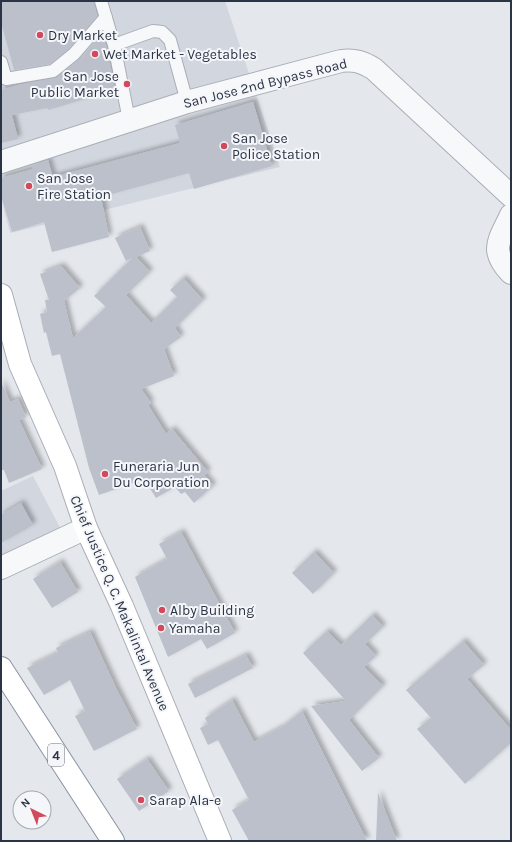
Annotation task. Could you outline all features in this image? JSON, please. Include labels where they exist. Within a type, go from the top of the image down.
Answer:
[{"type":"main road","name":"Chief Justice Q. C. Makalintal Avenue","points":[[1,295],[20,364],[65,466],[86,528],[122,606],[220,841]]},
{"type":"main road","name":"4","points":[[1,668],[113,841]]},
{"type":"street","name":"San Jose 2nd Bypass Road","points":[[1,162],[188,102],[341,61],[350,60],[359,61],[374,69],[511,196]]},
{"type":"street","points":[[511,216],[498,243],[498,256],[504,266],[511,273]]},
{"type":"street","points":[[1,568],[86,528]]},
{"type":"lane","points":[[101,1],[114,44],[129,120]]},
{"type":"lane","points":[[1,62],[6,79],[53,71],[74,54],[106,17]]},
{"type":"lane","points":[[114,44],[152,31],[162,32],[170,40],[188,102]]},
{"type":"shaded area","name":"San Jose Public Market","points":[[1,1],[225,1],[280,167],[10,233],[1,198]]},
{"type":"shaded area","points":[[33,476],[67,541],[1,579],[1,491]]},
{"type":"building","name":"Dry Market","points":[[1,1],[94,1],[97,15],[69,49],[50,64],[14,70],[1,22]]},
{"type":"building","name":"Wet Market - Vegetables","points":[[102,33],[107,47],[115,90],[48,110],[47,108],[12,115],[18,139],[1,143],[1,90],[57,77],[80,59]]},
{"type":"building","points":[[253,102],[272,166],[194,189],[189,173],[101,197],[109,237],[52,252],[44,222],[12,232],[1,195],[1,178],[33,169],[32,165],[48,160],[53,177],[180,143],[175,125]]},
{"type":"building","points":[[140,227],[150,251],[136,257],[150,272],[126,295],[151,323],[177,297],[170,290],[183,278],[203,300],[175,328],[181,337],[164,349],[174,376],[141,389],[151,403],[148,405],[166,434],[172,429],[208,472],[204,475],[213,486],[194,503],[185,492],[181,494],[175,487],[156,498],[144,479],[99,495],[89,468],[60,354],[52,356],[46,332],[44,333],[40,314],[47,312],[45,300],[49,300],[40,274],[61,266],[80,288],[64,301],[73,338],[106,307],[94,296],[132,258],[126,261],[115,238]]},
{"type":"building","points":[[1,382],[10,402],[18,399],[26,417],[19,420],[42,469],[9,483],[4,470],[1,470]]},
{"type":"building","points":[[21,503],[33,525],[1,543],[1,515]]},
{"type":"building","points":[[181,532],[235,633],[207,649],[201,639],[168,657],[135,577],[167,559],[159,544]]},
{"type":"building","points":[[314,552],[334,573],[313,594],[292,573]]},
{"type":"building","points":[[60,562],[78,592],[52,608],[33,579]]},
{"type":"building","points":[[372,615],[383,627],[365,644],[376,656],[364,667],[383,686],[349,720],[379,758],[362,771],[311,706],[346,701],[303,653],[327,631],[341,645]]},
{"type":"building","points":[[90,632],[137,729],[94,751],[75,716],[85,711],[70,680],[44,695],[27,668],[58,653],[56,648]]},
{"type":"building","points":[[463,641],[484,665],[467,679],[511,730],[511,743],[465,784],[417,729],[431,718],[406,690]]},
{"type":"building","points":[[246,655],[253,668],[195,698],[188,684]]},
{"type":"building","points":[[232,700],[254,742],[282,727],[302,711],[367,841],[249,841],[232,810],[249,800],[218,740],[208,745],[200,728],[208,724],[205,718]]},
{"type":"building","points":[[147,759],[169,791],[139,811],[117,779]]},
{"type":"building","points":[[378,793],[397,841],[376,841]]},
{"type":"place","name":"Dry Market","points":[[40,35]]},
{"type":"place","name":"Wet Market - Vegetables","points":[[95,54]]},
{"type":"place","name":"San Jose Public Market","points":[[127,84]]},
{"type":"place","name":"San Jose Police Station","points":[[224,146]]},
{"type":"place","name":"San Jose Fire Station","points":[[29,186]]},
{"type":"place","name":"Funeraria Jun Du Corporation","points":[[105,474]]},
{"type":"place","name":"Alby Building","points":[[162,610]]},
{"type":"place","name":"Yamaha","points":[[161,628]]},
{"type":"place","name":"Sarap Ala-e","points":[[141,800]]}]
